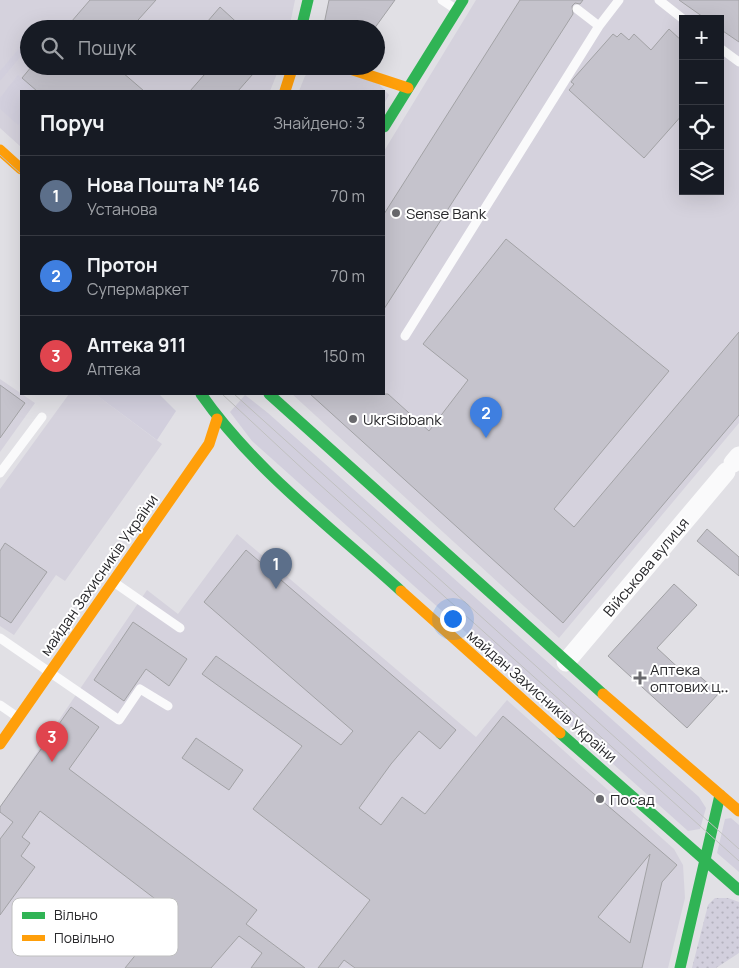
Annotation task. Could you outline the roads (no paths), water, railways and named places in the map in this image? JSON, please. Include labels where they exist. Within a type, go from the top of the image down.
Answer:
[{"type":"main road","points":[[304,20],[308,0]]},
{"type":"main road","points":[[385,125],[463,0]]},
{"type":"main road","points":[[285,90],[289,75]]},
{"type":"main road","points":[[368,75],[408,88]]},
{"type":"main road","points":[[0,150],[20,168]]},
{"type":"main road","name":"майдан Захисників України","points":[[203,395],[217,420],[242,446],[396,588],[739,890]]},
{"type":"main road","points":[[271,395],[566,662],[739,811]]},
{"type":"main road","points":[[217,420],[223,404]]},
{"type":"main road","name":"майдан Захисників України","points":[[0,744],[208,444],[217,420]]},
{"type":"main road","points":[[680,968],[720,795]]},
{"type":"street","name":"Військова вулиця","points":[[566,662],[733,464]]},
{"type":"lane","points":[[442,0],[456,10]]},
{"type":"lane","points":[[405,336],[599,26],[619,0]]},
{"type":"lane","points":[[659,0],[679,16]]},
{"type":"lane","points":[[577,9],[599,26]]},
{"type":"lane","points":[[724,51],[739,62]]},
{"type":"lane","points":[[0,473],[42,417]]},
{"type":"lane","points":[[113,581],[180,628]]},
{"type":"lane","points":[[0,638],[119,720],[140,689],[168,706]]},
{"type":"lane","points":[[0,705],[18,718]]},
{"type":"tram line","points":[[0,155],[20,173]]},
{"type":"tram line","points":[[223,395],[308,474],[739,861]]},
{"type":"tram line","points":[[235,395],[739,849]]},
{"type":"place","name":"Sense Bank","points":[[396,213]]},
{"type":"place","name":"UkrSibbank","points":[[353,419]]},
{"type":"place","name":"Протон","points":[[486,438]]},
{"type":"place","name":"Нова Пошта № 146","points":[[276,589]]},
{"type":"place","name":"Аптека оптових ц‥","points":[[640,678]]},
{"type":"place","name":"Аптека 911","points":[[52,762]]},
{"type":"place","name":"Посад","points":[[600,799]]}]
